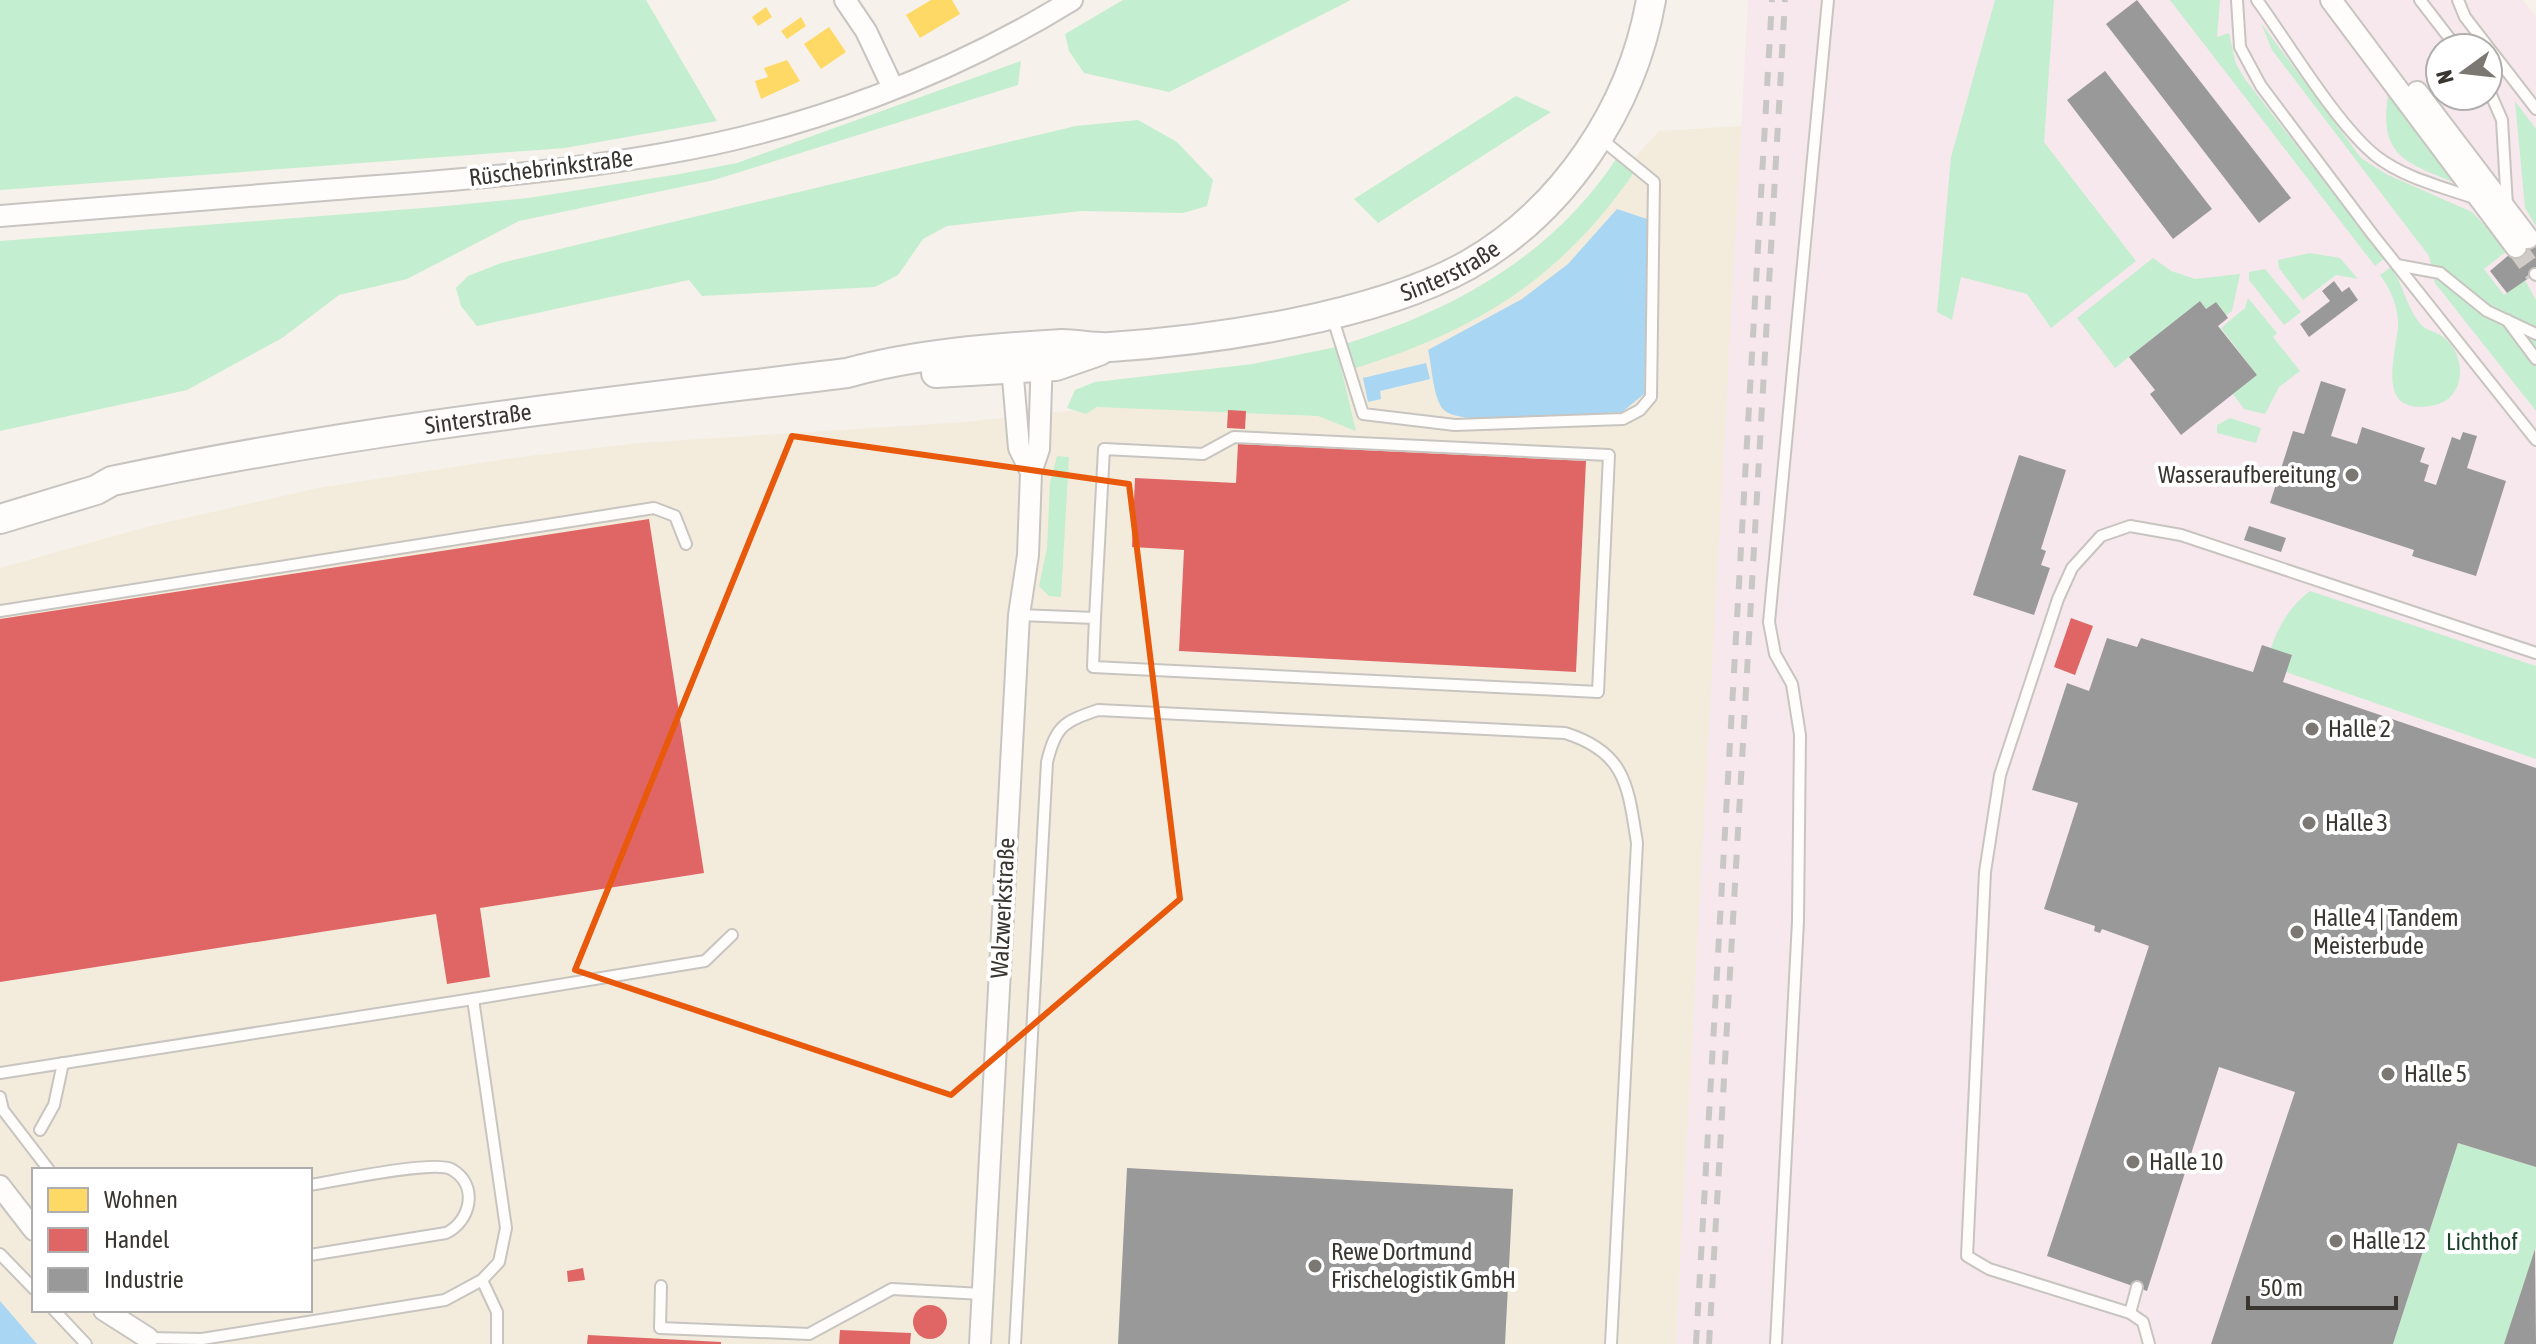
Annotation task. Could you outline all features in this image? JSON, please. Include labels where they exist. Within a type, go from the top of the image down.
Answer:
[{"type":"street","points":[[845,0],[866,31],[893,88]]},
{"type":"street","name":"Rüschebrinkstraße","points":[[0,216],[426,182],[661,155],[803,120],[893,88],[998,43],[1072,0]]},
{"type":"street","name":"Sinterstraße","points":[[0,502],[94,480],[112,481],[321,441],[475,418],[847,373],[884,363],[1042,357],[1266,327],[1376,301],[1431,282],[1499,246],[1537,213],[1599,137],[1622,94],[1651,0]]},
{"type":"street","points":[[2331,0],[2482,201],[2522,243],[2507,208],[2347,0]]},
{"type":"street","name":"Walzwerkstraße","points":[[983,1341],[982,1294],[1019,615],[1028,555],[1031,472],[1039,449],[1042,357]]},
{"type":"street","name":"Walzwerkstraße","points":[[1011,360],[1019,448],[1031,472]]},
{"type":"street","name":"Sinterstraße","points":[[0,519],[96,490],[112,481]]},
{"type":"street","points":[[0,1186],[32,1227]]},
{"type":"street","points":[[107,1312],[148,1338]]},
{"type":"lane","points":[[1776,1344],[1798,936],[1800,750],[1794,690],[1775,654],[1769,622],[1828,0]]},
{"type":"lane","points":[[2237,0],[2240,47],[2261,86],[2397,265],[2536,440]]},
{"type":"lane","points":[[2257,0],[2351,130],[2376,156],[2410,175],[2482,201]]},
{"type":"lane","points":[[2420,0],[2445,32]]},
{"type":"lane","points":[[2458,0],[2465,17],[2536,109]]},
{"type":"lane","points":[[2498,112],[2502,120],[2507,208]]},
{"type":"lane","points":[[1331,312],[1363,414],[1455,425],[1623,419],[1640,410],[1651,397],[1654,182],[1599,137]]},
{"type":"lane","points":[[2397,265],[2440,273],[2487,311],[2503,315],[2536,334]]},
{"type":"lane","points":[[2503,315],[2536,359]]},
{"type":"lane","points":[[1234,437],[1609,455],[1598,692],[1093,667],[1095,618],[1104,449],[1203,454],[1234,437]]},
{"type":"lane","points":[[0,611],[654,508],[675,516],[686,544]]},
{"type":"lane","points":[[2149,1344],[2143,1322],[2130,1313],[1989,1269],[1967,1256],[1987,858],[2000,775],[2072,568],[2101,536],[2130,526],[2181,535],[2536,653]]},
{"type":"lane","points":[[1019,615],[1095,618]]},
{"type":"lane","points":[[1015,1344],[1047,762],[1055,733],[1072,719],[1098,710],[1565,733],[1595,742],[1616,763],[1630,798],[1637,843],[1611,1344]]},
{"type":"lane","points":[[0,1073],[705,961],[732,935]]},
{"type":"lane","points":[[148,1338],[202,1339],[445,1300],[482,1280],[499,1262],[506,1228],[473,999]]},
{"type":"lane","points":[[40,1130],[54,1105],[63,1063]]},
{"type":"lane","points":[[0,1097],[3,1110],[47,1168]]},
{"type":"lane","points":[[312,1185],[439,1165],[463,1179],[468,1212],[460,1226],[446,1233],[312,1255]]},
{"type":"lane","points":[[0,1254],[32,1287]]},
{"type":"lane","points":[[482,1280],[497,1312],[497,1344]]},
{"type":"lane","points":[[661,1286],[660,1328],[809,1334],[892,1289],[982,1294]]},
{"type":"lane","points":[[2130,1313],[2137,1287]]},
{"type":"lane","points":[[56,1312],[86,1344]]},
{"type":"highlighted area","points":[[792,436],[1129,484],[1180,899],[951,1095],[575,970]]},
{"type":"shaded area","points":[[1748,0],[2523,0],[2536,17],[2536,1344],[1676,1344]]},
{"type":"shaded area","points":[[1742,126],[1676,1344],[0,1344],[0,568],[146,527],[318,488],[512,458],[639,443],[964,422],[1289,387],[1424,327],[1534,268],[1659,131]]},
{"type":"green space","points":[[0,0],[646,0],[717,121],[565,148],[0,190]]},
{"type":"green space","points":[[1123,0],[1351,0],[1169,92],[1084,73],[1069,51],[1065,34]]},
{"type":"green space","points":[[1995,0],[2054,0],[2044,142],[2136,261],[2051,328],[2027,294],[1961,277],[1952,320],[1937,312],[1951,157]]},
{"type":"green space","points":[[2170,0],[2220,0],[2217,37],[2229,33],[2236,64],[2245,79],[2384,259],[2375,266]]},
{"type":"green space","points":[[2261,23],[2361,158],[2386,174],[2472,212],[2508,250],[2484,269],[2504,295],[2525,280],[2536,300],[2536,411],[2435,283],[2429,256],[2272,50]]},
{"type":"green space","points":[[1021,61],[1018,85],[714,180],[519,221],[407,279],[339,295],[282,338],[187,390],[0,431],[0,241],[528,198],[680,174],[737,163]]},
{"type":"green space","points":[[2388,95],[2454,179],[2453,182],[2421,169],[2399,154],[2388,132]]},
{"type":"green space","points":[[1516,96],[1551,112],[1378,223],[1354,199]]},
{"type":"green space","points":[[2515,101],[2536,129],[2536,226],[2525,208]]},
{"type":"green space","points":[[1138,120],[1177,142],[1213,180],[1207,206],[1183,213],[1082,211],[947,226],[923,239],[898,275],[875,287],[702,296],[689,280],[477,326],[461,306],[456,288],[468,276],[501,263],[1076,126]]},
{"type":"green space","points":[[1618,156],[1635,171],[1607,209],[1546,271],[1512,296],[1438,338],[1352,369],[1345,344],[1425,314],[1499,274],[1564,222]]},
{"type":"green space","points":[[2310,253],[2340,258],[2358,279],[2336,275],[2303,300],[2279,268],[2278,260]]},
{"type":"green space","points":[[2153,258],[2171,271],[2195,279],[2240,274],[2232,311],[2226,315],[2216,302],[2206,309],[2200,301],[2115,368],[2077,318]]},
{"type":"green space","points":[[2391,267],[2418,321],[2443,337],[2456,354],[2460,375],[2458,385],[2446,401],[2416,407],[2403,403],[2396,394],[2393,369],[2397,313],[2391,293],[2380,275]]},
{"type":"green space","points":[[2265,269],[2301,312],[2284,325],[2249,280],[2249,272]]},
{"type":"green space","points":[[2248,298],[2277,333],[2273,337],[2300,371],[2279,387],[2265,414],[2244,409],[2233,394],[2257,375],[2221,328],[2245,308]]},
{"type":"green space","points":[[1336,347],[1356,431],[1318,416],[1097,407],[1086,414],[1067,408],[1075,390],[1095,382],[1253,364]]},
{"type":"green space","points":[[2230,418],[2261,428],[2256,443],[2217,433],[2217,425]]},
{"type":"green space","points":[[1057,456],[1069,457],[1061,597],[1049,596],[1039,586],[1047,548],[1050,483]]},
{"type":"green space","points":[[2310,591],[2536,666],[2536,759],[2286,672],[2271,648],[2286,616]]},
{"type":"green space","name":"Lichthof","points":[[2458,1143],[2536,1167],[2536,1247],[2504,1344],[2393,1344]]},
{"type":"water","points":[[1617,209],[1647,219],[1649,227],[1644,394],[1622,412],[1495,419],[1455,415],[1444,410],[1435,390],[1428,350],[1522,299],[1568,264]]},
{"type":"water","points":[[1426,363],[1430,379],[1380,391],[1381,399],[1368,402],[1363,378]]},
{"type":"water","points":[[0,1301],[37,1344],[0,1344]]},
{"type":"building: Wohnen","points":[[931,0],[952,0],[960,14],[920,38],[906,15]]},
{"type":"building: Wohnen","points":[[766,7],[772,17],[758,26],[752,17]]},
{"type":"building: Wohnen","points":[[801,17],[806,26],[787,39],[781,31]]},
{"type":"building: Wohnen","points":[[829,27],[846,52],[821,69],[804,44]]},
{"type":"building: Wohnen","points":[[787,60],[800,81],[761,99],[755,81],[768,77],[764,68]]},
{"type":"building: Handel","points":[[1228,410],[1246,411],[1245,429],[1227,428]]},
{"type":"building: Handel","points":[[1238,444],[1586,461],[1576,672],[1179,651],[1184,550],[1132,547],[1135,478],[1236,483]]},
{"type":"building: Handel","points":[[649,519],[704,873],[480,908],[490,977],[447,984],[436,914],[0,982],[0,619]]},
{"type":"building: Handel","points":[[2071,618],[2093,626],[2075,675],[2054,667]]},
{"type":"building: Handel","points":[[583,1268],[585,1280],[568,1282],[567,1271]]},
{"type":"building: Handel","points":[[930,1305],[942,1310],[947,1322],[942,1334],[930,1339],[918,1334],[913,1322],[918,1310]]},
{"type":"building: Handel","points":[[840,1330],[911,1333],[910,1344],[839,1344]]},
{"type":"building: Handel","points":[[588,1335],[721,1342],[721,1344],[587,1344]]},
{"type":"building: Industrie","points":[[2137,0],[2291,198],[2259,223],[2106,24]]},
{"type":"building: Industrie","points":[[2105,71],[2212,209],[2173,239],[2067,100]]},
{"type":"building: Industrie","points":[[2536,232],[2536,273],[2507,293],[2490,271]]},
{"type":"building: Industrie","points":[[2334,281],[2342,292],[2349,287],[2358,300],[2309,337],[2300,324],[2330,301],[2322,291]]},
{"type":"building: Industrie","points":[[2200,301],[2206,309],[2216,302],[2228,318],[2218,326],[2257,375],[2181,435],[2150,394],[2155,390],[2129,357]]},
{"type":"building: Industrie","name":"Wasseraufbereitung","points":[[2321,381],[2346,389],[2331,436],[2357,444],[2362,427],[2425,448],[2420,462],[2429,465],[2424,481],[2436,485],[2452,437],[2460,440],[2463,432],[2477,436],[2467,468],[2506,481],[2476,576],[2412,556],[2414,550],[2270,503],[2293,431],[2304,434]]},
{"type":"building: Industrie","points":[[2019,455],[2066,470],[2041,549],[2046,551],[2041,565],[2050,568],[2034,615],[1973,595]]},
{"type":"building: Industrie","points":[[2249,526],[2286,538],[2281,552],[2244,540]]},
{"type":"building: Industrie","points":[[2107,638],[2137,647],[2141,638],[2253,672],[2262,645],[2292,655],[2283,682],[2536,768],[2536,1167],[2458,1143],[2393,1344],[2211,1344],[2295,1092],[2219,1067],[2147,1291],[2047,1256],[2149,946],[2102,929],[2100,933],[2094,931],[2095,926],[2044,909],[2078,803],[2032,790],[2067,683],[2089,691]]},
{"type":"building: Industrie","name":"Rewe Dortmund Frischelogistik GmbH","points":[[1127,1168],[1513,1189],[1505,1344],[1118,1344]]},
{"type":"building: Industrie","points":[[2535,1249],[2536,1344],[2504,1344]]},
{"type":"tunnel","points":[[2516,247],[2535,274]]},
{"type":"railway","points":[[1696,1344],[1772,0]]},
{"type":"railway","points":[[1709,1344],[1785,0]]},
{"type":"place","name":"Wasseraufbereitung","points":[[2352,475]]},
{"type":"place","name":"Halle 2","points":[[2312,729]]},
{"type":"place","name":"Halle 3","points":[[2309,823]]},
{"type":"place","name":"Halle 4 | Tandem Meisterbude","points":[[2297,932]]},
{"type":"place","name":"Halle 5","points":[[2388,1074]]},
{"type":"place","name":"Halle 10","points":[[2133,1162]]},
{"type":"place","name":"Halle 12","points":[[2336,1241]]},
{"type":"place","name":"Rewe Dortmund Frischelogistik GmbH","points":[[1315,1266]]}]
